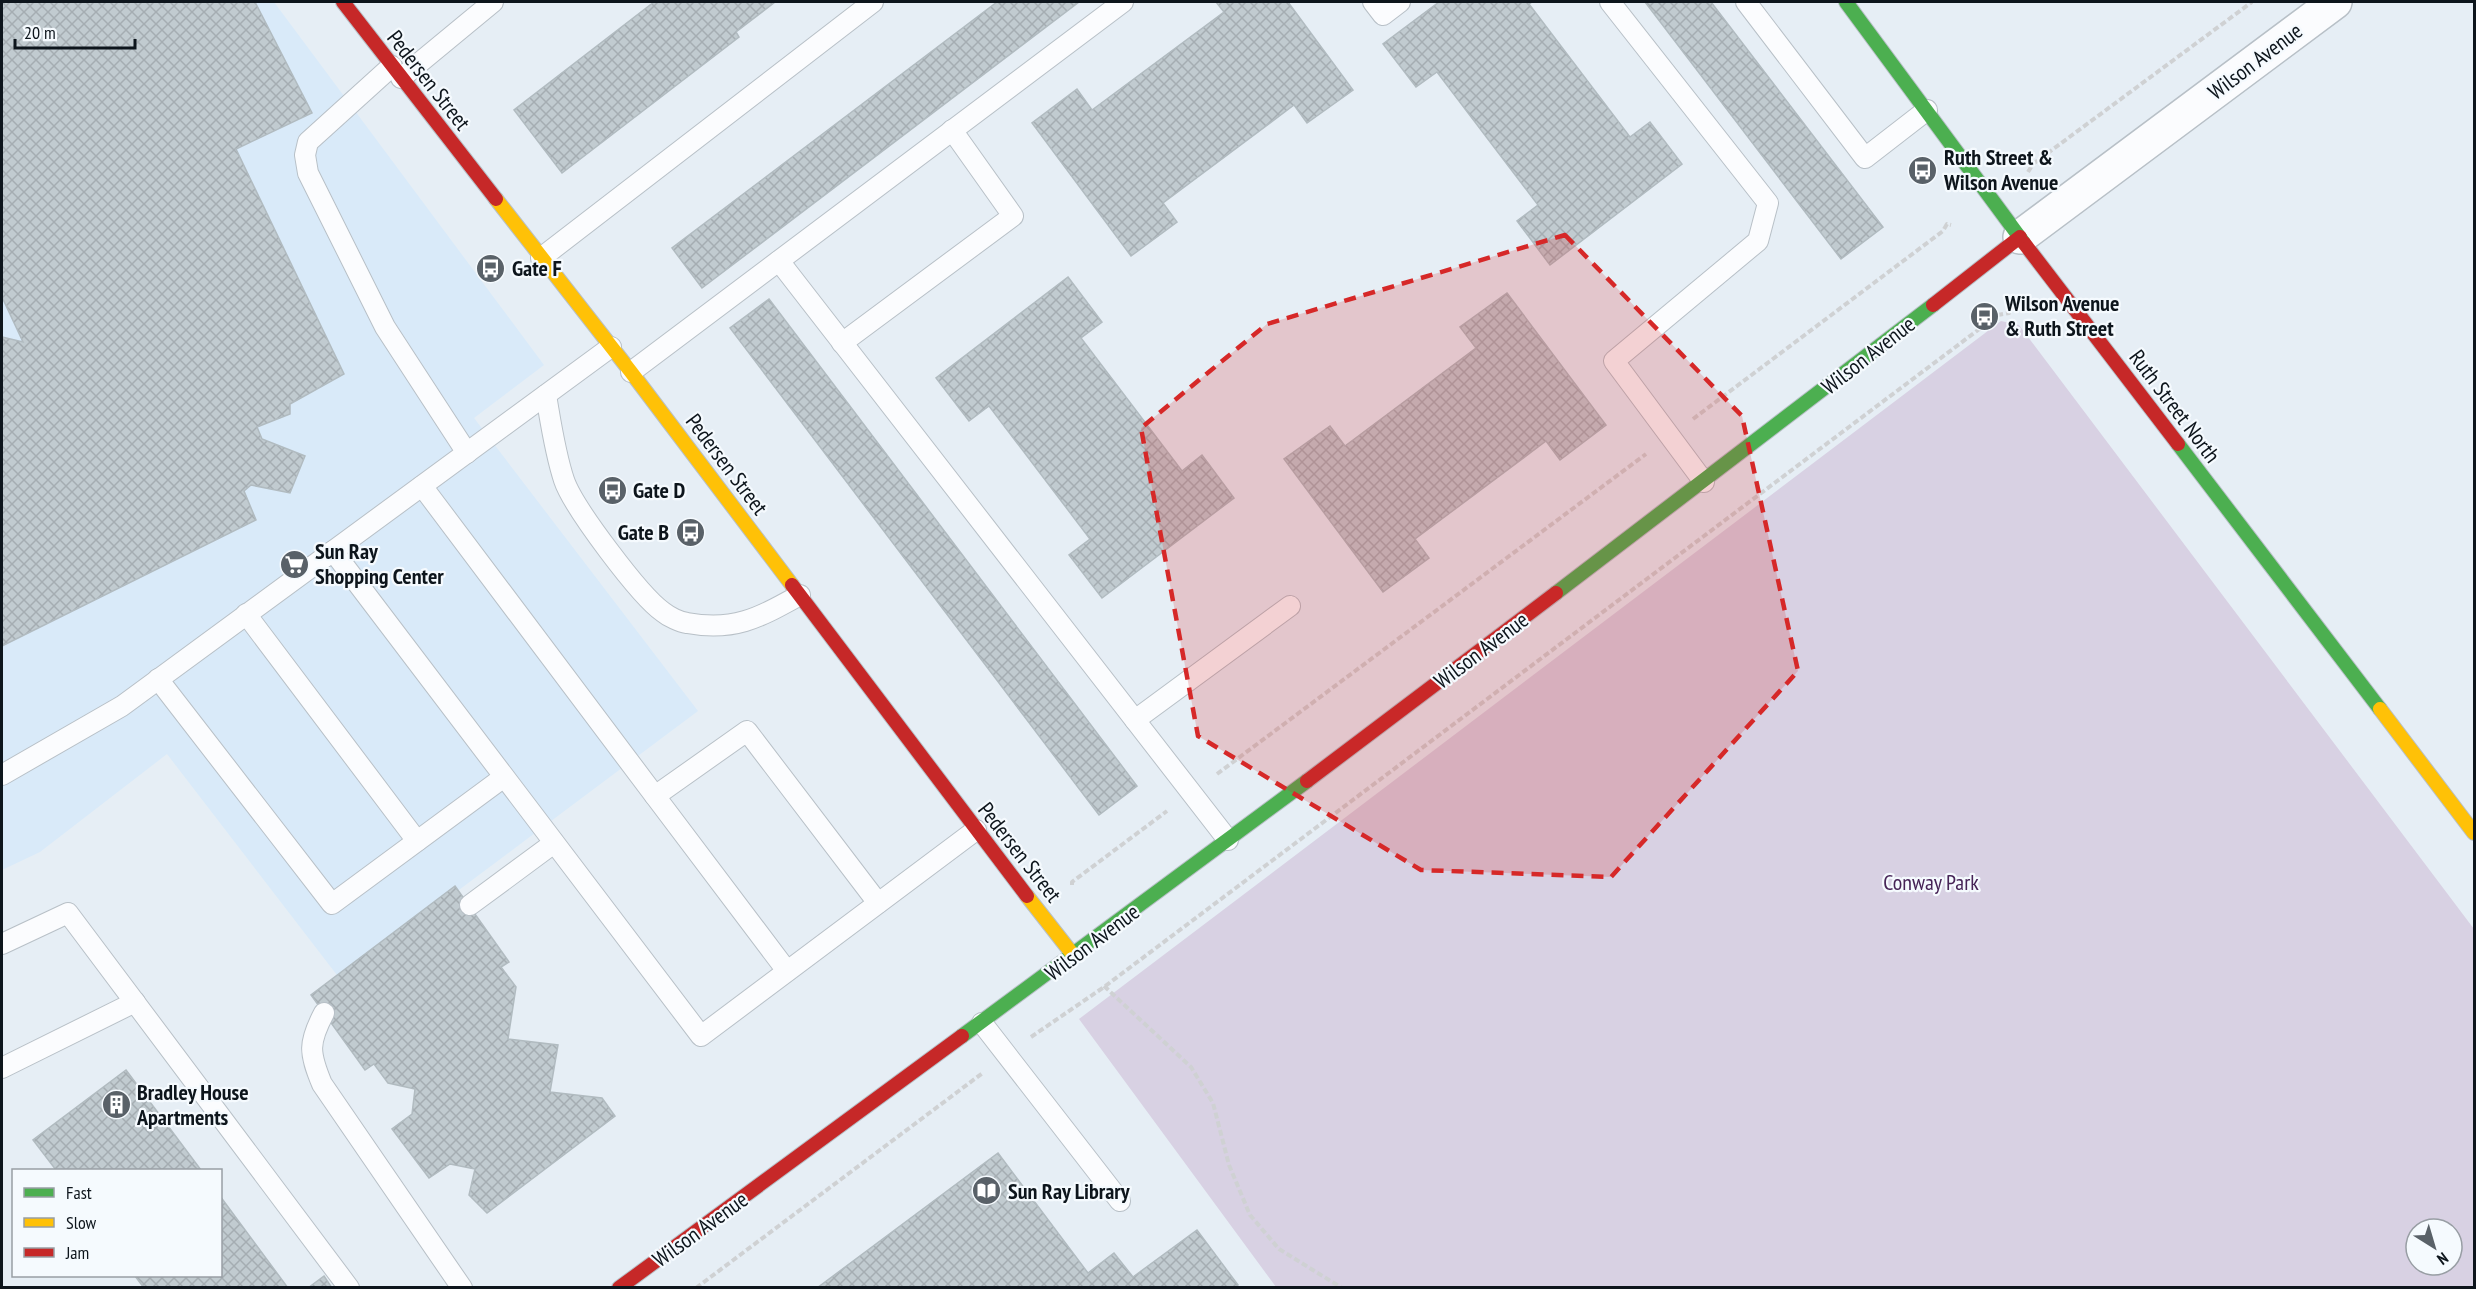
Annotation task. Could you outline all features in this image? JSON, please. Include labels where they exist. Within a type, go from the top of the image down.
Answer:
[{"type":"street","name":"Pedersen Street","points":[[343,2],[631,372],[976,830],[1074,956]]},
{"type":"street","name":"Ruth Street North","points":[[1845,2],[2020,237],[2475,833]]},
{"type":"street","name":"Wilson Avenue","points":[[620,1287],[1074,956],[1704,483],[2020,237],[2335,2]]},
{"type":"lane","points":[[467,453],[385,327],[308,173],[305,155],[308,142],[396,72],[494,2]]},
{"type":"lane","points":[[541,258],[873,2]]},
{"type":"lane","points":[[631,372],[1123,2]]},
{"type":"lane","points":[[1373,2],[1383,15],[1400,2]]},
{"type":"lane","points":[[1610,2],[1768,203],[1758,241],[1614,361],[1704,483]]},
{"type":"lane","points":[[1746,2],[1864,158],[1927,110]]},
{"type":"lane","points":[[842,343],[1013,216],[952,130]]},
{"type":"lane","points":[[778,261],[1228,840]]},
{"type":"lane","points":[[2,775],[122,706],[611,347]]},
{"type":"lane","points":[[546,395],[564,482],[576,506],[646,597],[663,612],[685,623],[711,626],[736,624],[755,620],[800,595]]},
{"type":"lane","points":[[422,486],[787,971]]},
{"type":"lane","points":[[333,551],[700,1036],[976,830]]},
{"type":"lane","points":[[1135,720],[1290,606]]},
{"type":"lane","points":[[246,614],[417,841]]},
{"type":"lane","points":[[158,679],[332,904],[504,777]]},
{"type":"lane","points":[[656,796],[747,731],[878,903]]},
{"type":"lane","points":[[470,906],[554,843]]},
{"type":"lane","points":[[2,944],[68,913],[349,1287]]},
{"type":"lane","points":[[2,1068],[135,1002]]},
{"type":"lane","points":[[324,1013],[313,1034],[312,1061],[322,1084],[462,1287]]},
{"type":"lane","points":[[982,1023],[1120,1201]]},
{"type":"path","points":[[2028,172],[2033,164],[2252,2]]},
{"type":"path","points":[[1072,885],[1072,882],[1943,231],[1947,224],[1951,225]]},
{"type":"path","points":[[696,1287],[1055,1018],[1104,987],[1988,322],[1998,315],[2009,313],[2007,303]]},
{"type":"path","points":[[1074,956],[1104,987],[1191,1067],[1213,1103],[1229,1165],[1250,1215],[1279,1249],[1342,1287]]},
{"type":"highlighted area","points":[[1565,235],[1742,416],[1798,671],[1611,877],[1421,870],[1198,736],[1141,428],[1267,324]]},
{"type":"shaded area","name":"Sun Ray Shopping Center","points":[[2,2],[274,2],[544,365],[474,418],[698,711],[340,979],[167,754],[40,852],[2,870]]},
{"type":"green space","name":"Conway Park","points":[[2001,321],[2019,325],[2474,929],[2474,1287],[1276,1287],[1079,1019]]},
{"type":"building","points":[[2,2],[255,2],[312,113],[236,149],[344,374],[290,404],[290,414],[257,427],[262,439],[305,456],[290,493],[251,485],[244,491],[256,520],[2,646],[2,337],[23,342],[2,297]]},
{"type":"building","points":[[654,2],[775,2],[736,32],[739,37],[562,173],[514,110]]},
{"type":"building","points":[[997,2],[1079,2],[702,288],[672,248]]},
{"type":"building","points":[[1216,2],[1288,2],[1353,90],[1307,123],[1294,105],[1163,203],[1177,222],[1131,256],[1032,123],[1077,89],[1092,110],[1224,12]]},
{"type":"building","points":[[1439,2],[1532,2],[1529,4],[1630,137],[1650,122],[1682,164],[1550,265],[1517,221],[1538,205],[1437,72],[1416,87],[1383,44]]},
{"type":"building","points":[[1645,2],[1711,2],[1883,227],[1841,259]]},
{"type":"building","points":[[1068,277],[1102,322],[1081,338],[1182,471],[1202,455],[1234,498],[1102,598],[1069,555],[1090,539],[989,406],[969,421],[936,378]]},
{"type":"building","points":[[1507,293],[1606,425],[1560,460],[1546,441],[1415,539],[1429,558],[1383,592],[1284,459],[1330,426],[1345,446],[1476,348],[1460,327]]},
{"type":"building","points":[[769,299],[1137,786],[1099,815],[730,328]]},
{"type":"building","points":[[455,886],[509,962],[501,967],[516,987],[508,1039],[558,1045],[550,1092],[602,1098],[615,1116],[487,1213],[469,1195],[475,1169],[450,1164],[429,1178],[392,1129],[412,1114],[415,1089],[388,1083],[374,1064],[365,1070],[311,995]]},
{"type":"building","name":"Bradley House Apartments","points":[[126,1070],[200,1169],[55,1169],[33,1140]]},
{"type":"building","name":"Sun Ray Library","points":[[998,1153],[1088,1273],[1114,1253],[1133,1277],[1197,1230],[1238,1285],[1235,1288],[817,1288]]},
{"type":"building","name":"Bradley House Apartments","points":[[222,1199],[288,1288],[144,1288],[136,1277],[222,1277]]},
{"type":"building","points":[[324,1276],[332,1288],[308,1288]]},
{"type":"traffic: fast","points":[[1846,2],[2024,243]]},
{"type":"traffic: fast","points":[[1556,593],[1933,305]]},
{"type":"traffic: fast","points":[[2178,444],[2380,709]]},
{"type":"traffic: fast","points":[[962,1036],[1307,781]]},
{"type":"traffic: slow","points":[[496,199],[631,372],[792,585]]},
{"type":"traffic: slow","points":[[2380,709],[2474,833]]},
{"type":"traffic: slow","points":[[1027,896],[1074,956]]},
{"type":"traffic: jam","points":[[343,2],[496,199]]},
{"type":"traffic: jam","points":[[1933,305],[2020,237]]},
{"type":"traffic: jam","points":[[2024,243],[2178,444]]},
{"type":"traffic: jam","points":[[792,585],[1027,896]]},
{"type":"traffic: jam","points":[[1307,781],[1556,593]]},
{"type":"traffic: jam","points":[[619,1288],[962,1036]]},
{"type":"place","name":"Ruth Street & Wilson Avenue","points":[[1923,170]]},
{"type":"place","name":"Gate F","points":[[491,268]]},
{"type":"place","name":"Wilson Avenue & Ruth Street","points":[[1984,316]]},
{"type":"place","name":"Gate D","points":[[612,490]]},
{"type":"place","name":"Gate B","points":[[690,532]]},
{"type":"place","name":"Sun Ray Shopping Center","points":[[294,564]]},
{"type":"place","name":"Bradley House Apartments","points":[[116,1105]]},
{"type":"place","name":"Sun Ray Library","points":[[987,1191]]}]
